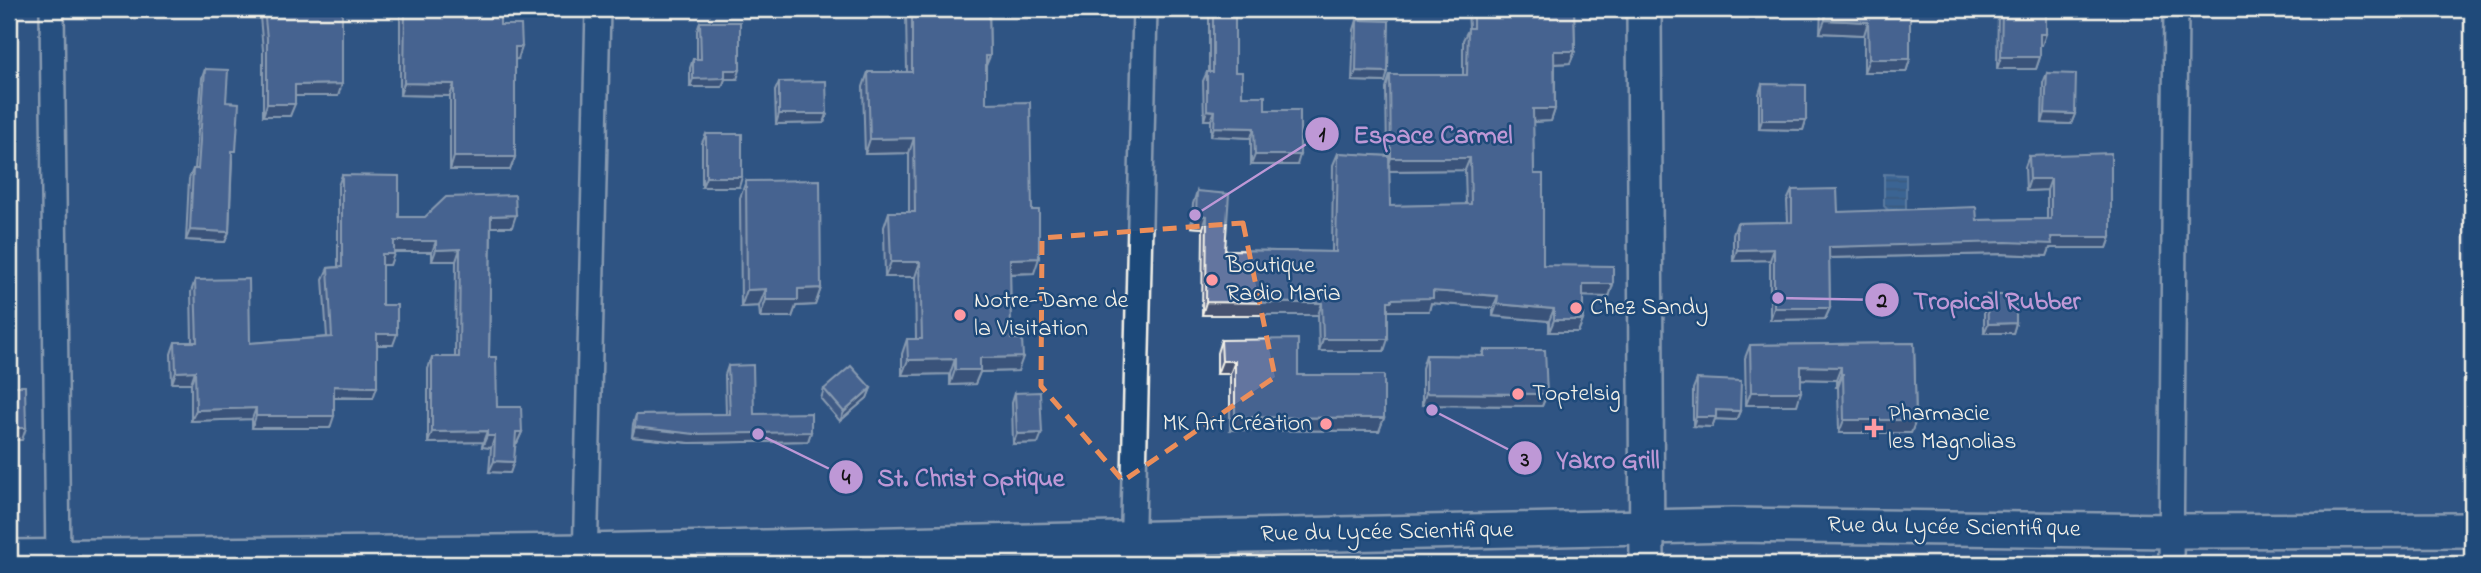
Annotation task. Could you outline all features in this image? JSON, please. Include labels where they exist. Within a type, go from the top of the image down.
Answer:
[{"type":"street","points":[[52,9],[58,560]]},
{"type":"street","points":[[584,558],[598,9]]},
{"type":"street","points":[[1131,551],[1145,9]]},
{"type":"street","points":[[1644,9],[1647,564]]},
{"type":"street","points":[[2171,564],[2176,9]]},
{"type":"street","name":"Rue du Lycée Scientifique","points":[[9,557],[58,560],[584,558],[1131,551],[1732,525],[2171,531],[2472,530]]},
{"type":"highlighted area","points":[[1243,223],[1275,377],[1123,481],[1041,386],[1042,238]]},
{"type":"water","points":[[1884,174],[1906,175],[1906,213],[1891,213],[1884,206]]},
{"type":"building","points":[[264,9],[342,9],[342,84],[295,85],[295,104],[267,104]]},
{"type":"building","points":[[405,9],[500,9],[500,25],[521,25],[522,47],[515,47],[515,157],[454,157],[454,84],[404,83]]},
{"type":"building","points":[[912,9],[989,9],[990,56],[986,56],[986,103],[1030,102],[1032,210],[1039,210],[1039,258],[1010,259],[1011,339],[1022,339],[1023,357],[980,358],[980,370],[955,370],[955,359],[908,360],[907,339],[922,339],[920,262],[891,262],[889,212],[915,212],[914,138],[870,139],[868,72],[912,72]]},
{"type":"building","points":[[1213,9],[1235,9],[1235,72],[1242,72],[1242,96],[1265,96],[1265,110],[1300,110],[1300,155],[1255,155],[1254,128],[1214,127],[1215,111],[1207,110],[1207,72],[1213,72]]},
{"type":"building","points":[[1473,9],[1574,9],[1575,51],[1554,51],[1555,109],[1533,109],[1534,174],[1543,174],[1543,265],[1613,266],[1613,284],[1583,284],[1583,320],[1554,320],[1554,309],[1497,304],[1498,296],[1433,291],[1433,298],[1388,301],[1388,339],[1323,339],[1322,303],[1206,302],[1207,216],[1196,215],[1197,191],[1229,194],[1225,250],[1336,252],[1338,153],[1389,156],[1390,206],[1471,204],[1470,158],[1391,158],[1390,75],[1467,75],[1468,28],[1473,28]]},
{"type":"building","points":[[1825,9],[1910,9],[1910,59],[1869,59],[1868,22],[1825,20]]},
{"type":"building","points":[[2002,9],[2046,9],[2046,34],[2040,34],[2040,57],[2001,57]]},
{"type":"building","points":[[1357,20],[1389,21],[1388,72],[1356,71]]},
{"type":"building","points":[[700,22],[740,22],[740,70],[725,70],[725,78],[693,79],[693,59],[701,59]]},
{"type":"building","points":[[205,69],[228,70],[226,102],[239,103],[236,151],[232,151],[229,232],[190,230],[193,169],[198,169]]},
{"type":"building","points":[[2047,73],[2076,74],[2075,114],[2045,113]]},
{"type":"building","points":[[826,81],[827,114],[779,114],[779,82]]},
{"type":"building","points":[[1762,84],[1806,85],[1806,120],[1762,120]]},
{"type":"building","points":[[706,134],[742,134],[742,177],[706,177]]},
{"type":"building","points":[[2111,153],[2111,237],[2051,237],[2052,244],[2006,242],[1829,247],[1830,308],[1774,308],[1774,249],[1737,250],[1737,223],[1792,222],[1792,190],[1837,189],[1838,212],[1976,207],[1977,220],[2051,219],[2051,179],[2030,179],[2029,156]]},
{"type":"building","points":[[342,175],[399,176],[399,217],[425,217],[446,197],[515,195],[516,215],[491,216],[489,357],[496,357],[497,407],[521,407],[522,432],[516,432],[514,462],[494,461],[495,436],[487,436],[487,431],[432,432],[432,357],[459,357],[460,249],[436,250],[436,241],[394,241],[394,254],[382,254],[382,305],[397,305],[397,334],[377,334],[377,387],[334,386],[334,416],[256,416],[256,408],[196,410],[195,371],[176,372],[175,342],[197,342],[195,280],[249,279],[250,343],[332,337],[328,268],[342,267]]},
{"type":"building","points":[[820,180],[821,288],[798,289],[798,300],[766,300],[766,289],[747,290],[746,181]]},
{"type":"building","points":[[1987,295],[2016,295],[2016,323],[1988,324]]},
{"type":"building","points":[[1298,339],[1298,375],[1384,375],[1384,418],[1235,417],[1235,361],[1222,361],[1221,340]]},
{"type":"building","points":[[1914,343],[1916,420],[1844,420],[1841,367],[1801,366],[1801,392],[1751,392],[1750,345]]},
{"type":"building","points":[[1484,350],[1545,350],[1547,394],[1426,393],[1426,355],[1484,356]]},
{"type":"building","points":[[753,365],[754,414],[811,413],[811,432],[694,434],[635,427],[636,415],[730,414],[728,366]]},
{"type":"building","points":[[851,366],[871,388],[844,412],[824,389]]},
{"type":"building","points":[[1697,379],[1741,381],[1740,411],[1716,410],[1716,417],[1696,417]]},
{"type":"building","points":[[9,386],[25,386],[26,428],[9,428]]},
{"type":"building","points":[[1040,392],[1042,433],[1017,434],[1015,393]]},
{"type":"place","name":"Espace Carmel","points":[[1195,215]]},
{"type":"place","name":"Boutique Radio Maria","points":[[1212,280]]},
{"type":"place","name":"Tropical Rubber","points":[[1778,298]]},
{"type":"place","name":"Chez Sandy","points":[[1576,308]]},
{"type":"place","name":"Notre-Dame de la Visitation","points":[[960,315]]},
{"type":"place","name":"Toptelsig","points":[[1518,394]]},
{"type":"place","name":"Yakro Grill","points":[[1432,410]]},
{"type":"place","name":"MK Art Création","points":[[1326,424]]},
{"type":"place","name":"Pharmacie les Magnolias","points":[[1874,428]]},
{"type":"place","name":"St. Christ Optique","points":[[758,434]]}]
